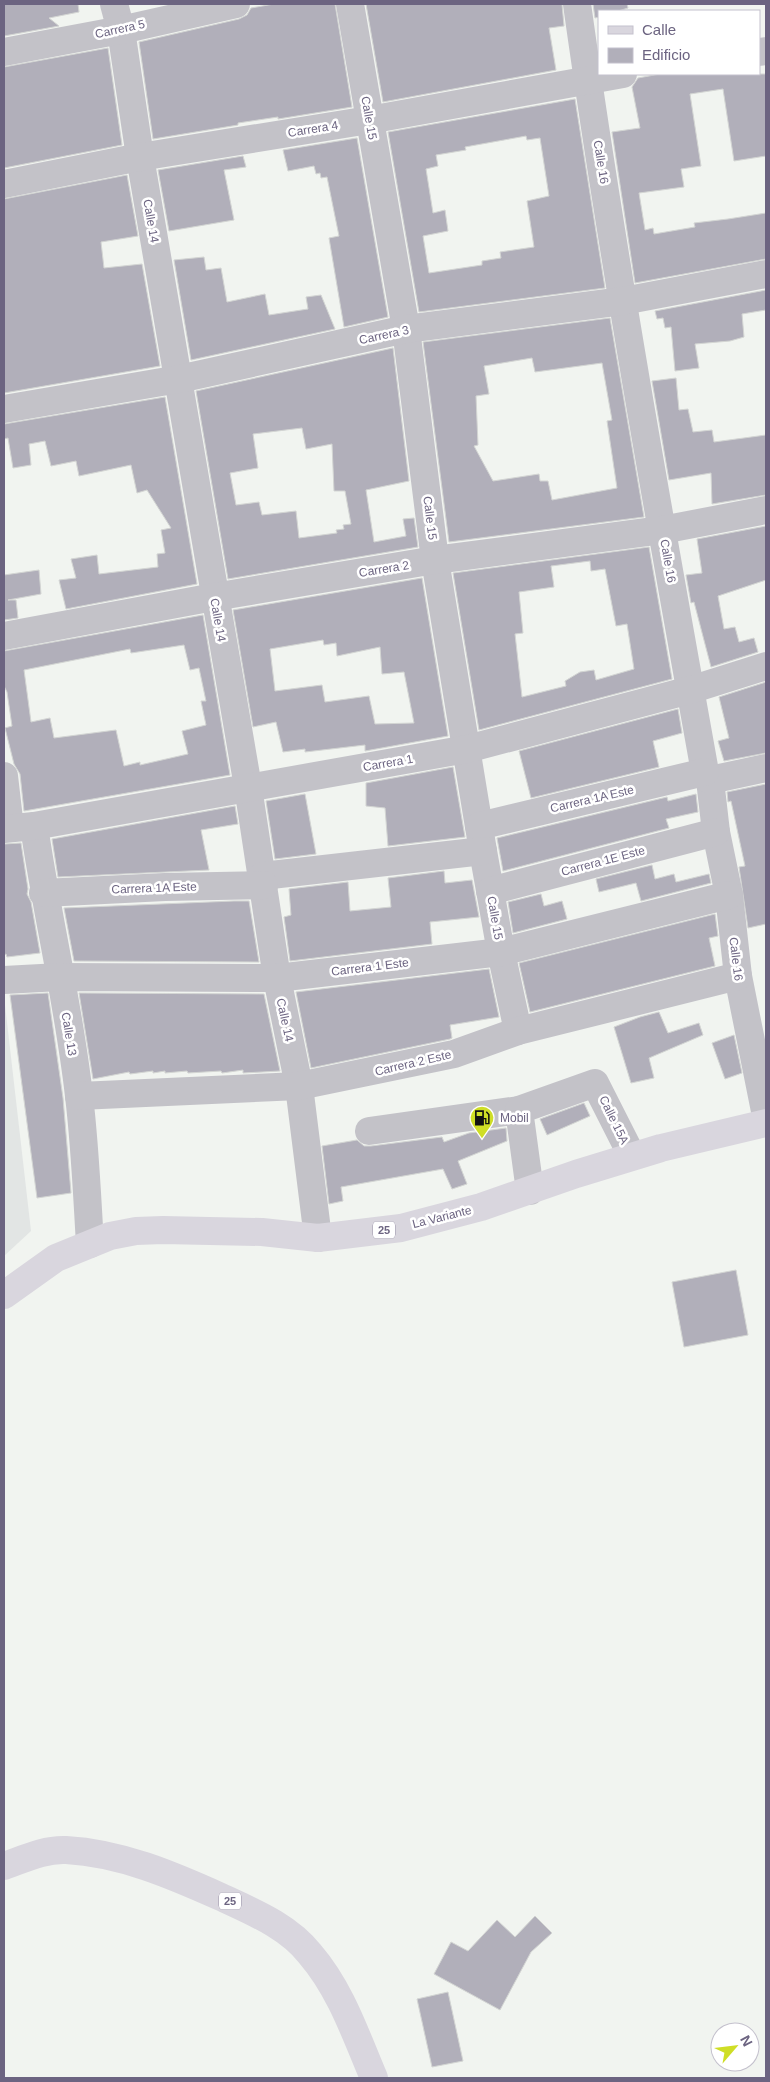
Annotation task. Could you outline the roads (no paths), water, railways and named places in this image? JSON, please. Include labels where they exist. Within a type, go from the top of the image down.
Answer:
[{"type":"main road","name":"La Variante","points":[[4,1296],[56,1258],[110,1236],[136,1231],[162,1230],[262,1232],[318,1238],[401,1228],[481,1208],[632,1156],[766,1123]]},
{"type":"main road","name":"25","points":[[4,1866],[40,1853],[64,1850],[93,1853],[173,1875],[260,1915],[289,1934],[309,1952],[326,1974],[344,2007],[374,2078]]},
{"type":"street","name":"Calle 14","points":[[114,4],[121,30],[140,157],[248,787],[277,978],[299,1086],[318,1238]]},
{"type":"street","name":"Carrera 5","points":[[4,52],[121,30],[236,4]]},
{"type":"street","name":"Calle 15","points":[[350,4],[406,330],[435,560],[490,891],[518,1031]]},
{"type":"street","name":"Calle 16","points":[[577,4],[587,80],[623,301],[690,690],[729,895],[738,976],[766,1116]]},
{"type":"street","name":"Carrera 4","points":[[4,184],[140,157],[369,120],[617,75]]},
{"type":"street","name":"Carrera 3","points":[[4,409],[179,379],[406,330],[623,301],[766,274]]},
{"type":"street","name":"Carrera 2","points":[[4,636],[214,597],[435,560],[662,530],[766,510]]},
{"type":"street","name":"Carrera 1","points":[[16,827],[467,749],[690,690],[766,666]]},
{"type":"street","name":"Carrera 1A Este","points":[[43,893],[263,881],[481,839],[707,776],[766,768]]},
{"type":"street","name":"Calle 13","points":[[4,776],[16,827],[43,893],[60,977],[79,1096],[90,1244]]},
{"type":"street","name":"Carrera 1E Este","points":[[490,891],[716,832]]},
{"type":"street","name":"Carrera 1 Este","points":[[4,980],[60,977],[277,978],[501,952],[729,895]]},
{"type":"street","name":"Carrera 2 Este","points":[[79,1096],[299,1086],[410,1065],[454,1054],[518,1031],[738,976]]},
{"type":"street","name":"Calle 15A","points":[[520,1110],[596,1083],[632,1156]]},
{"type":"street","points":[[369,1130],[520,1110],[530,1191]]},
{"type":"place","name":"Mobil","points":[[482,1139]]}]
